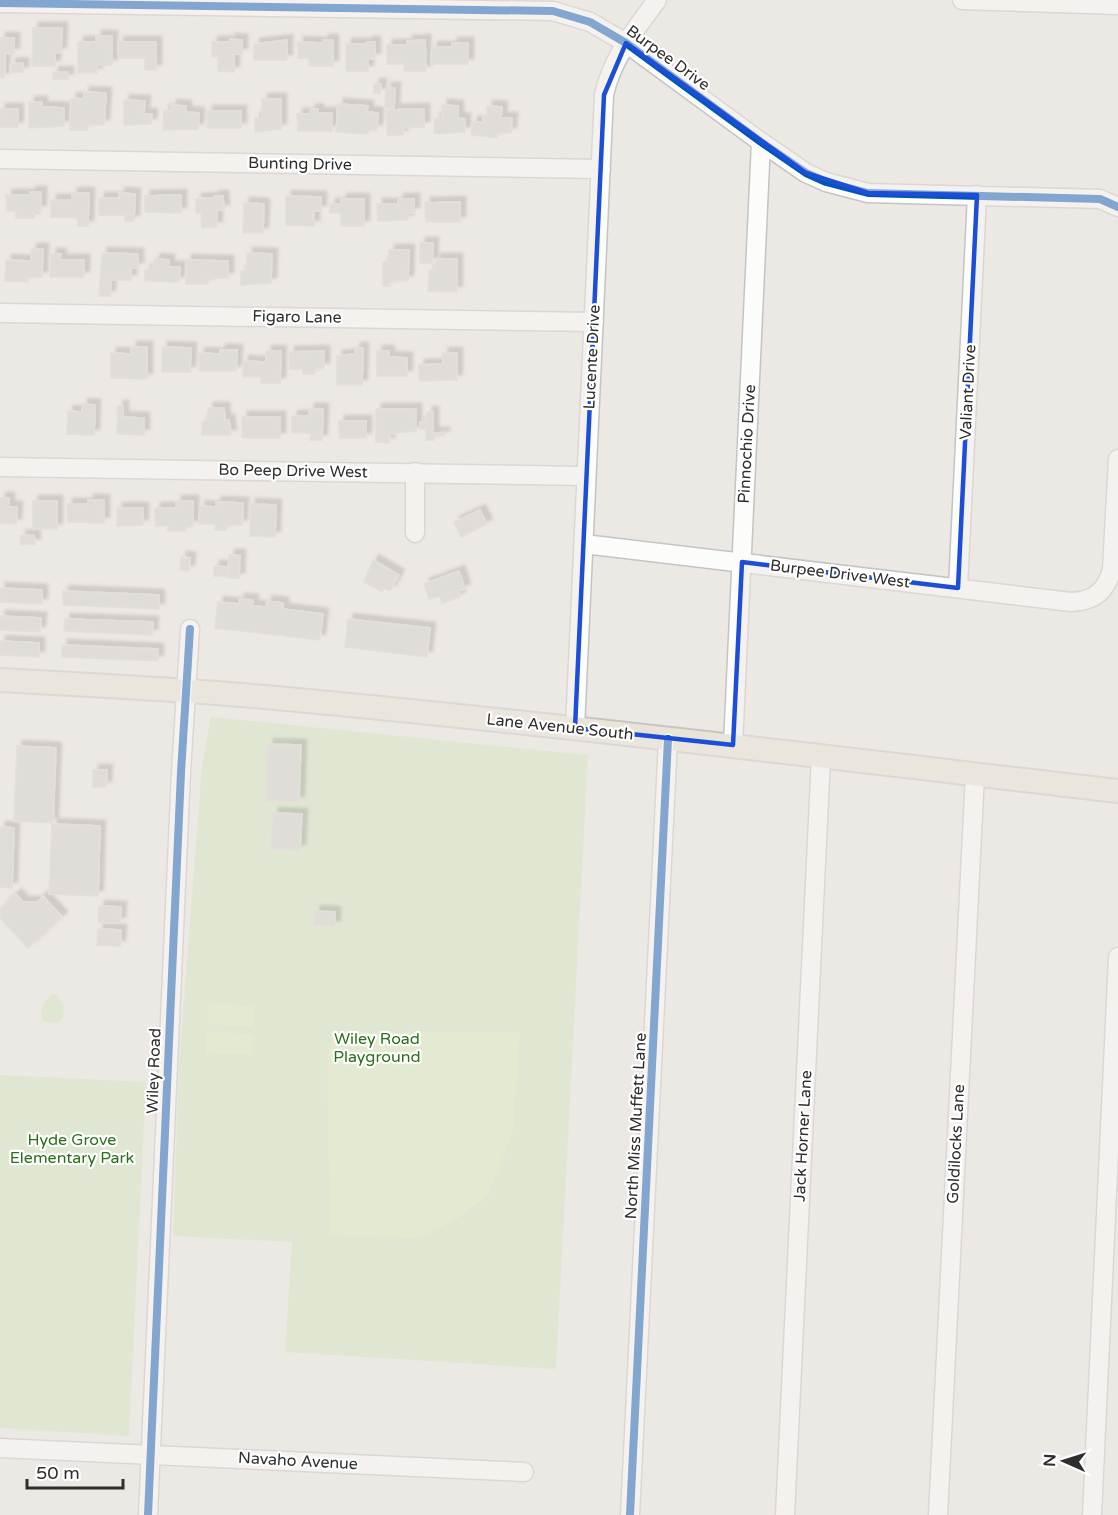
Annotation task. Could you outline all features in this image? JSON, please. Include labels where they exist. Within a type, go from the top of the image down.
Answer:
[{"type":"main road","name":"Lane Avenue South","points":[[0,680],[186,690],[575,728],[1118,791]]},
{"type":"street","name":"Lucente Drive","points":[[575,728],[604,95],[611,70],[626,43],[657,0]]},
{"type":"street","points":[[962,0],[1118,5]]},
{"type":"street","name":"Burpee Drive","points":[[0,3],[553,12],[590,22],[626,43],[806,173],[846,188],[868,193],[1100,199],[1118,207]]},
{"type":"street","name":"Pinnochio Drive","points":[[733,746],[761,142]]},
{"type":"street","name":"Bunting Drive","points":[[0,159],[601,169]]},
{"type":"street","name":"Valiant Drive","points":[[958,588],[977,195]]},
{"type":"street","name":"Figaro Lane","points":[[0,313],[594,322]]},
{"type":"street","name":"Burpee Drive West","points":[[584,544],[1071,602],[1095,597],[1107,585],[1113,569],[1118,459]]},
{"type":"street","name":"Bo Peep Drive West","points":[[0,466],[586,476]]},
{"type":"street","points":[[415,472],[415,533]]},
{"type":"street","name":"Wiley Road","points":[[148,1515],[190,629]]},
{"type":"street","name":"North Miss Muffett Lane","points":[[630,1515],[668,739]]},
{"type":"street","name":"Jack Horner Lane","points":[[785,1515],[821,757]]},
{"type":"street","name":"Goldilocks Lane","points":[[938,1515],[975,774]]},
{"type":"street","points":[[1092,1515],[1118,957]]},
{"type":"street","name":"Navaho Avenue","points":[[0,1448],[524,1472]]},
{"type":"highlighted area","points":[[626,43],[806,173],[868,193],[977,195],[958,588],[742,562],[733,745],[575,728],[604,95]]},
{"type":"green space","name":"Wiley Road Playground","points":[[211,717],[588,755],[556,1369],[285,1352],[292,1242],[173,1236],[179,1067],[202,766]]},
{"type":"green space","points":[[53,994],[57,995],[64,1006],[63,1018],[58,1023],[44,1022],[42,1018],[45,1003]]},
{"type":"green space","points":[[208,1003],[254,1006],[253,1027],[207,1024]]},
{"type":"green space","points":[[207,1031],[253,1034],[252,1055],[206,1053]]},
{"type":"green space","points":[[520,1032],[513,1131],[488,1195],[454,1221],[418,1238],[330,1235],[327,1046],[339,1033]]},
{"type":"green space","name":"Hyde Grove Elementary Park","points":[[0,1075],[146,1082],[129,1436],[0,1428]]},
{"type":"building","points":[[33,28],[62,28],[61,53],[55,53],[55,66],[32,66]]},
{"type":"building","points":[[96,36],[112,36],[112,65],[97,65],[97,73],[78,73],[78,42],[96,42]]},
{"type":"building","points":[[0,38],[14,38],[14,54],[5,53],[4,78],[0,78]]},
{"type":"building","points":[[230,39],[242,40],[242,54],[234,54],[234,72],[218,71],[218,57],[212,57],[212,42],[230,42]]},
{"type":"building","points":[[287,40],[287,60],[254,60],[254,44]]},
{"type":"building","points":[[323,40],[333,40],[333,66],[309,66],[309,59],[298,58],[298,42],[323,43]]},
{"type":"building","points":[[425,40],[426,71],[404,71],[404,64],[387,64],[387,45],[407,45],[407,41]]},
{"type":"building","points":[[118,42],[156,42],[156,70],[145,70],[145,58],[119,58]]},
{"type":"building","points":[[367,42],[375,42],[375,58],[368,59],[368,71],[346,71],[346,44],[367,44]]},
{"type":"building","points":[[452,43],[468,43],[468,64],[431,64],[432,47],[452,47]]},
{"type":"building","points":[[23,63],[23,72],[10,72],[10,64]]},
{"type":"building","points":[[53,72],[68,72],[68,79],[53,79]]},
{"type":"building","points":[[374,84],[381,84],[380,94],[374,93]]},
{"type":"building","points":[[386,88],[395,88],[394,108],[385,108]]},
{"type":"building","points":[[84,92],[106,93],[104,125],[87,125],[87,130],[70,130],[71,98],[84,99]]},
{"type":"building","points":[[262,99],[281,99],[281,129],[255,132],[255,118],[262,118]]},
{"type":"building","points":[[124,100],[145,101],[144,114],[152,114],[151,124],[124,125]]},
{"type":"building","points":[[29,102],[42,102],[42,107],[64,108],[64,126],[29,128]]},
{"type":"building","points":[[338,104],[368,106],[367,112],[378,113],[377,130],[368,130],[368,134],[336,132]]},
{"type":"building","points":[[171,105],[186,106],[186,112],[199,113],[198,129],[163,130],[164,110],[171,111]]},
{"type":"building","points":[[442,105],[458,106],[458,118],[465,119],[465,132],[434,134],[435,118],[442,118]]},
{"type":"building","points":[[487,106],[502,107],[501,118],[512,118],[511,133],[497,133],[497,138],[472,135],[472,122],[483,122],[483,117],[487,117]]},
{"type":"building","points":[[0,109],[18,109],[18,127],[0,127]]},
{"type":"building","points":[[318,109],[318,113],[332,113],[332,131],[298,131],[297,114],[310,114],[310,110]]},
{"type":"building","points":[[424,109],[424,127],[403,128],[403,135],[387,135],[387,110]]},
{"type":"building","points":[[207,111],[241,111],[241,128],[207,128]]},
{"type":"building","points":[[30,192],[41,192],[41,211],[34,211],[34,218],[16,218],[16,211],[7,211],[6,195],[30,195]]},
{"type":"building","points":[[72,193],[89,193],[88,226],[78,226],[78,218],[51,217],[51,200],[72,200]]},
{"type":"building","points":[[119,193],[135,194],[134,221],[125,221],[125,215],[99,215],[99,198],[119,198]]},
{"type":"building","points":[[181,195],[181,213],[145,212],[145,196]]},
{"type":"building","points":[[214,196],[223,196],[224,210],[217,210],[217,227],[202,228],[201,213],[196,213],[196,199],[214,198]]},
{"type":"building","points":[[286,196],[321,197],[321,211],[314,211],[314,226],[286,225]]},
{"type":"building","points":[[341,199],[364,199],[364,226],[341,226],[341,213],[330,213],[330,204],[341,204]]},
{"type":"building","points":[[398,199],[414,199],[414,213],[407,213],[408,220],[378,221],[377,204],[398,204]]},
{"type":"building","points":[[460,202],[460,222],[426,222],[425,203]]},
{"type":"building","points":[[244,203],[264,204],[263,233],[243,233]]},
{"type":"building","points":[[420,243],[433,243],[432,263],[420,263]]},
{"type":"building","points":[[31,249],[43,249],[42,277],[28,277],[28,282],[5,281],[6,260],[31,261]]},
{"type":"building","points":[[389,250],[409,250],[408,281],[390,281],[390,286],[383,286],[383,262],[389,262]]},
{"type":"building","points":[[102,253],[138,254],[138,268],[131,268],[131,280],[111,280],[110,296],[99,296]]},
{"type":"building","points":[[247,253],[272,254],[271,283],[241,285],[241,271],[247,271]]},
{"type":"building","points":[[51,254],[61,254],[60,260],[84,260],[84,277],[50,277]]},
{"type":"building","points":[[155,259],[169,260],[169,267],[180,267],[179,282],[145,281],[145,270],[151,270]]},
{"type":"building","points":[[435,259],[457,259],[457,292],[428,291],[429,270],[435,270]]},
{"type":"building","points":[[186,260],[228,261],[228,278],[208,278],[208,284],[186,284]]},
{"type":"building","points":[[131,347],[147,347],[147,379],[111,378],[111,353],[131,354]]},
{"type":"building","points":[[162,347],[191,348],[190,372],[162,372]]},
{"type":"building","points":[[355,348],[363,348],[362,385],[337,385],[337,356],[355,354]]},
{"type":"building","points":[[220,350],[237,350],[236,371],[199,371],[199,353],[220,354]]},
{"type":"building","points":[[266,351],[281,351],[280,383],[261,383],[261,377],[243,377],[243,361],[266,362]]},
{"type":"building","points":[[324,351],[324,368],[315,369],[315,374],[303,374],[303,369],[290,369],[289,352]]},
{"type":"building","points":[[377,351],[389,351],[389,357],[407,358],[407,376],[377,376]]},
{"type":"building","points":[[443,353],[457,353],[457,380],[419,381],[419,365],[443,364]]},
{"type":"building","points":[[82,404],[95,405],[94,435],[67,434],[68,411],[82,412]]},
{"type":"building","points":[[118,406],[123,406],[123,416],[117,416]]},
{"type":"building","points":[[208,408],[224,408],[225,420],[229,420],[231,435],[202,435],[202,422],[208,419]]},
{"type":"building","points":[[309,409],[323,409],[322,440],[310,440],[311,433],[292,433],[292,416],[309,416]]},
{"type":"building","points":[[376,409],[416,409],[416,431],[390,434],[389,443],[376,442]]},
{"type":"building","points":[[427,412],[433,412],[433,433],[444,433],[444,436],[434,436],[434,440],[426,440],[426,429],[420,429],[420,422],[426,422]]},
{"type":"building","points":[[118,417],[144,418],[144,435],[117,434]]},
{"type":"building","points":[[242,417],[280,417],[280,438],[242,438]]},
{"type":"building","points":[[339,421],[366,421],[366,438],[339,438]]},
{"type":"building","points":[[0,498],[9,498],[9,507],[17,507],[16,524],[0,523]]},
{"type":"building","points":[[88,500],[104,500],[104,523],[68,522],[67,504],[88,504]]},
{"type":"building","points":[[33,501],[57,501],[57,529],[33,529]]},
{"type":"building","points":[[176,501],[193,501],[193,526],[186,526],[186,531],[168,531],[168,526],[155,526],[155,508],[176,508]]},
{"type":"building","points":[[216,502],[243,503],[242,525],[226,525],[226,530],[215,530],[215,524],[199,524],[200,506],[216,507]]},
{"type":"building","points":[[250,504],[276,505],[275,537],[250,536]]},
{"type":"building","points":[[117,508],[143,508],[143,525],[117,526]]},
{"type":"building","points":[[480,510],[487,524],[461,537],[454,522]]},
{"type":"building","points":[[34,535],[35,544],[21,545],[20,536]]},
{"type":"building","points":[[229,555],[240,555],[239,578],[228,578]]},
{"type":"building","points":[[181,557],[190,558],[189,571],[180,570]]},
{"type":"building","points":[[373,560],[399,575],[390,591],[384,588],[382,592],[364,582]]},
{"type":"building","points":[[214,566],[228,567],[227,576],[214,576]]},
{"type":"building","points":[[459,571],[465,589],[458,591],[460,597],[442,603],[440,596],[429,599],[424,584]]},
{"type":"building","points":[[0,588],[42,590],[42,604],[0,602]]},
{"type":"building","points":[[63,591],[159,595],[159,609],[63,605]]},
{"type":"building","points":[[239,599],[253,600],[252,606],[266,607],[267,601],[283,603],[283,609],[323,614],[320,640],[215,628],[218,602],[239,604]]},
{"type":"building","points":[[0,616],[41,618],[40,632],[0,630]]},
{"type":"building","points":[[65,619],[153,622],[152,635],[64,631]]},
{"type":"building","points":[[348,619],[430,628],[427,657],[345,647]]},
{"type":"building","points":[[0,641],[39,643],[39,657],[0,655]]},
{"type":"building","points":[[62,645],[158,649],[158,661],[62,657]]},
{"type":"building","points":[[268,744],[301,745],[299,802],[266,801]]},
{"type":"building","points":[[17,746],[56,748],[53,823],[14,821]]},
{"type":"building","points":[[93,770],[107,770],[106,787],[93,787]]},
{"type":"building","points":[[273,813],[302,814],[300,850],[271,849]]},
{"type":"building","points":[[52,824],[100,826],[98,896],[49,894]]},
{"type":"building","points":[[0,827],[14,828],[12,888],[0,887]]},
{"type":"building","points":[[16,894],[23,902],[37,902],[43,896],[62,917],[28,948],[0,918],[0,909]]},
{"type":"building","points":[[99,906],[121,907],[120,923],[98,922]]},
{"type":"building","points":[[315,911],[335,912],[335,926],[314,925]]},
{"type":"building","points":[[98,929],[121,930],[120,946],[97,945]]},
{"type":"cycle path","points":[[0,3],[553,11],[590,22],[626,43],[761,142],[806,173],[826,182],[868,193],[1100,199],[1118,207]]},
{"type":"cycle path","points":[[148,1515],[181,772],[190,629]]},
{"type":"cycle path","points":[[630,1515],[668,739]]}]
